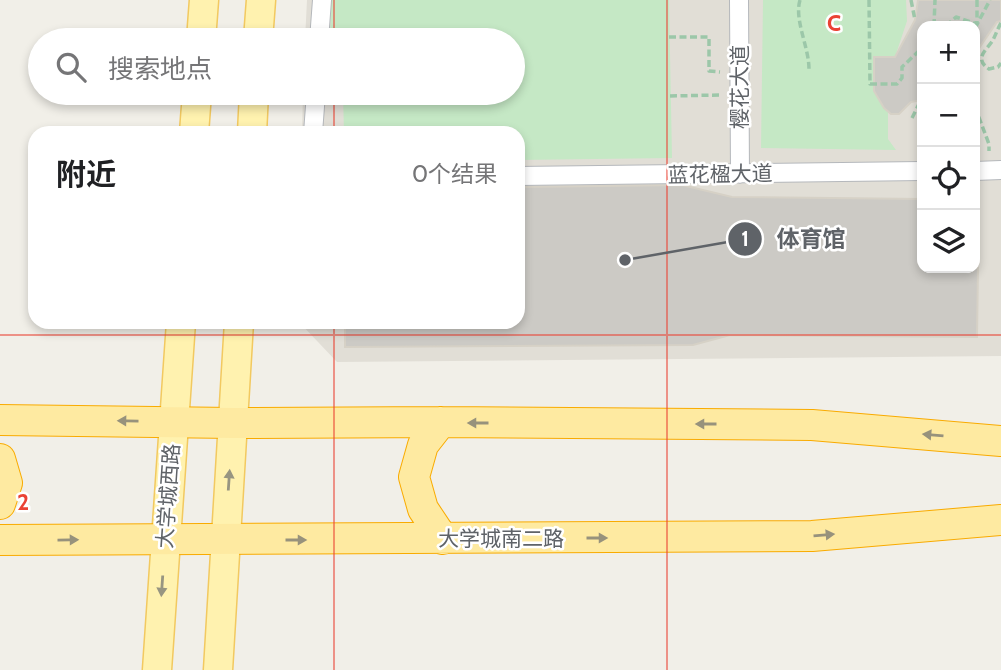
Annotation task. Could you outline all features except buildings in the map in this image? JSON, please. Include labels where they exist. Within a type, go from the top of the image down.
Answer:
[{"type":"highway","points":[[0,420],[812,425],[1001,441]]},
{"type":"highway","points":[[441,422],[423,445],[414,477],[423,509],[443,539]]},
{"type":"highway","points":[[0,459],[6,483],[0,504]]},
{"type":"highway","name":"大学城南二路","points":[[0,540],[812,536],[1001,520]]},
{"type":"main road","points":[[202,28],[204,0]]},
{"type":"main road","points":[[259,28],[261,0]]},
{"type":"main road","points":[[195,126],[196,105]]},
{"type":"main road","points":[[252,126],[253,105]]},
{"type":"main road","name":"大学城西路","points":[[157,670],[181,329]]},
{"type":"main road","points":[[218,670],[239,329]]},
{"type":"street","points":[[320,28],[322,0]]},
{"type":"street","name":"樱花大道","points":[[739,0],[740,174]]},
{"type":"street","points":[[314,126],[315,105]]},
{"type":"street","name":"蓝花楹大道","points":[[525,176],[917,171]]},
{"type":"path","points":[[800,0],[797,9],[809,56],[809,69]]},
{"type":"path","points":[[869,0],[870,84],[897,84],[902,78],[902,67],[917,53]]},
{"type":"path","points":[[911,0],[915,20]]},
{"type":"path","points":[[934,21],[935,0]]},
{"type":"path","points":[[976,21],[977,0]]},
{"type":"path","points":[[979,21],[990,0]]},
{"type":"path","points":[[951,21],[956,16],[966,21]]},
{"type":"path","points":[[1001,23],[992,43],[983,52],[982,59],[984,66],[989,69],[998,67],[1001,63]]},
{"type":"path","points":[[669,37],[709,37],[709,71]]},
{"type":"path","points":[[670,96],[740,95]]},
{"type":"path","points":[[912,118],[917,108]]},
{"type":"path","points":[[980,120],[989,144],[989,170]]},
{"type":"shaded area","points":[[307,0],[1001,0],[1001,356],[337,362],[306,329],[525,329],[525,126],[302,126],[303,105],[525,105],[525,28],[306,28]]},
{"type":"green space","points":[[331,0],[669,0],[672,158],[525,160],[525,126],[344,126],[343,105],[525,105],[525,28],[330,28]]},
{"type":"green space","points":[[763,0],[906,0],[907,21],[895,57],[874,58],[874,91],[888,112],[888,139],[896,150],[761,148]]},
{"type":"place","name":"体育馆","points":[[625,260]]}]
